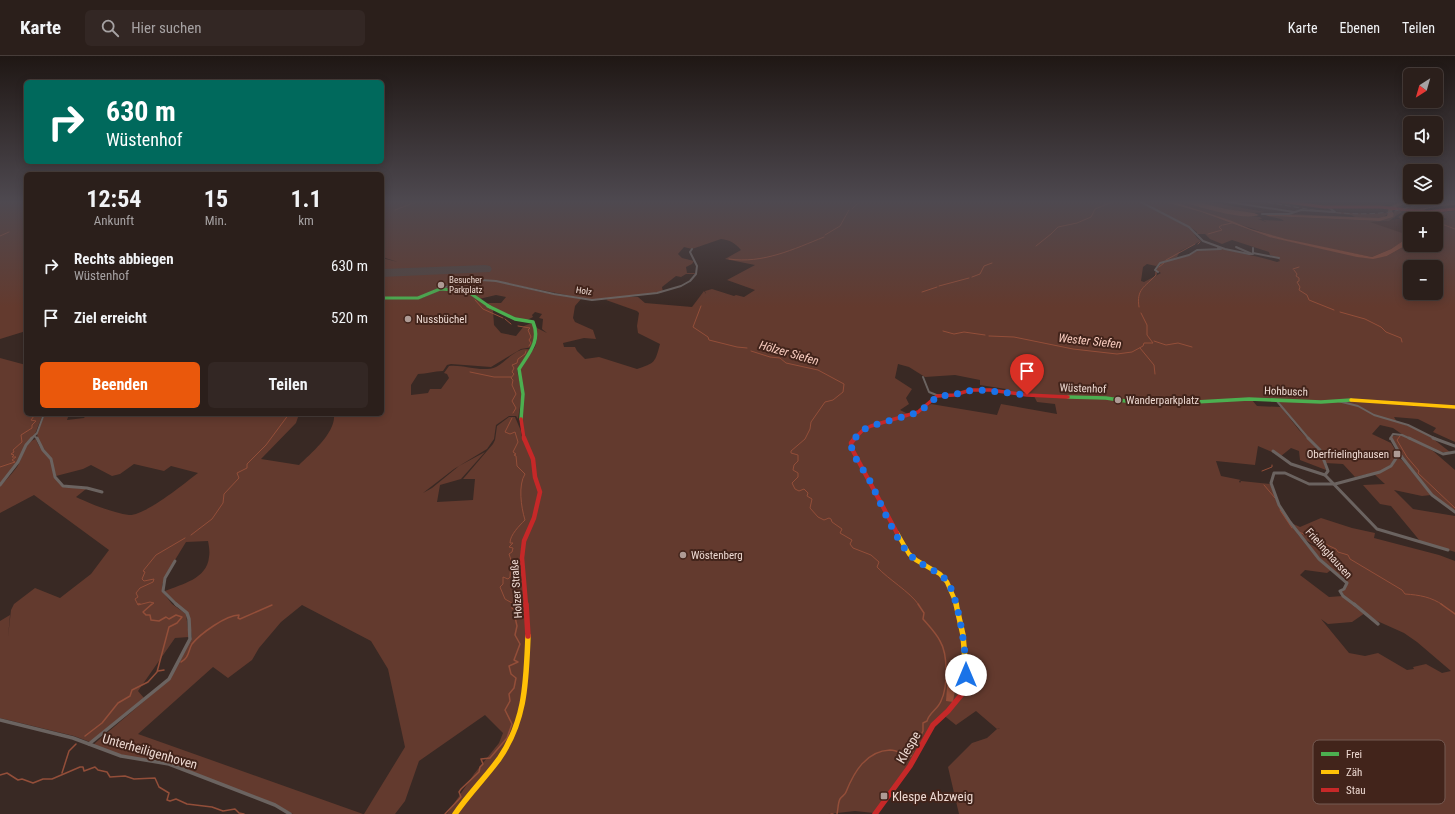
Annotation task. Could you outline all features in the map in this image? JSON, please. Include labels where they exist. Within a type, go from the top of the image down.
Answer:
[{"type":"street","points":[[1198,236],[1201,240],[1241,254],[1253,253]]},
{"type":"street","points":[[1158,272],[1155,270],[1160,263],[1189,255],[1199,250],[1220,250],[1214,245]]},
{"type":"street","points":[[1236,247],[1253,253],[1279,258]]},
{"type":"street","points":[[1253,248],[1253,253]]},
{"type":"street","name":"Holz","points":[[440,289],[459,281],[483,280],[496,281],[589,300],[649,295],[673,290],[682,286],[694,277],[697,272],[697,266],[695,258],[690,252],[692,249]]},
{"type":"street","name":"Holzer Straße","points":[[384,298],[418,298],[440,289],[468,291],[490,307],[515,319],[533,322],[535,325],[536,336],[534,345],[518,369],[523,394],[521,410],[522,431],[525,442],[533,459],[535,477],[540,492],[534,518],[524,541],[522,558],[522,574],[528,632],[525,702],[518,727],[510,743],[499,759],[462,803],[455,814]]},
{"type":"street","points":[[923,377],[929,392],[940,396]]},
{"type":"street","name":"Wüstenhof","points":[[962,694],[966,675],[966,655],[950,586],[941,575],[910,555],[904,547],[853,452],[851,443],[860,432],[868,427],[916,413],[924,408],[935,397],[954,395],[970,390],[990,390],[1027,395],[1116,399]]},
{"type":"street","name":"Hohbusch","points":[[1116,399],[1138,402],[1164,400],[1196,402],[1249,399],[1350,400],[1455,407]]},
{"type":"street","points":[[1276,400],[1300,430],[1320,450],[1328,471],[1325,475]]},
{"type":"street","points":[[1338,401],[1358,406],[1374,415],[1408,425],[1430,437],[1455,446]]},
{"type":"street","points":[[0,485],[18,462],[26,445],[34,436],[43,416]]},
{"type":"street","points":[[1455,452],[1442,454],[1402,435],[1392,434],[1390,439],[1400,456],[1432,495],[1455,512]]},
{"type":"street","points":[[34,436],[37,438],[43,450],[51,459],[55,477],[63,486],[87,488],[102,492]]},
{"type":"street","points":[[1273,452],[1291,464],[1325,475],[1377,529],[1448,550]]},
{"type":"street","name":"Frielinghausen","points":[[1378,624],[1343,596],[1340,591],[1344,589],[1347,584],[1319,559],[1303,540],[1279,505],[1271,483],[1274,473],[1279,472],[1285,473],[1304,484],[1335,484],[1380,472],[1390,466],[1397,457],[1400,456]]},
{"type":"street","points":[[90,744],[169,679],[190,639],[189,619],[187,613],[174,603],[163,591],[165,578],[176,561]]},
{"type":"street","name":"Klespe","points":[[875,814],[910,766],[933,725],[948,711],[962,694]]},
{"type":"street","name":"Unterheiligenhoven","points":[[0,720],[72,738],[121,756],[169,764],[275,805],[290,814]]},
{"type":"shaded area","points":[[0,236],[24,236],[24,332],[0,339]]},
{"type":"shaded area","points":[[384,236],[1196,236],[1201,241],[1180,251],[1177,257],[1162,263],[1189,255],[1199,250],[1222,250],[1217,247],[1277,262],[1280,261],[1277,257],[1270,255],[1269,252],[1232,240],[1222,244],[1207,236],[1268,236],[1366,258],[1387,256],[1403,247],[1403,252],[1443,252],[1443,236],[1455,236],[1455,406],[1424,405],[1455,407],[1455,442],[1433,432],[1436,428],[1418,419],[1394,417],[1397,422],[1417,429],[1450,452],[1431,449],[1403,435],[1393,428],[1380,425],[1372,434],[1391,443],[1399,456],[1390,465],[1382,470],[1355,477],[1343,464],[1325,463],[1321,450],[1300,430],[1276,400],[1249,399],[1178,401],[1196,402],[1252,400],[1257,406],[1281,407],[1299,430],[1320,450],[1326,470],[1300,460],[1299,451],[1291,448],[1281,456],[1258,446],[1255,465],[1216,461],[1221,476],[1241,480],[1239,481],[1240,483],[1241,481],[1270,484],[1281,508],[1295,531],[1312,552],[1331,570],[1327,573],[1305,570],[1300,575],[1329,597],[1343,596],[1365,613],[1352,622],[1328,624],[1321,619],[1349,653],[1365,656],[1378,653],[1407,670],[1426,664],[1442,673],[1451,671],[1417,642],[1404,633],[1375,620],[1344,596],[1342,591],[1347,586],[1346,582],[1304,541],[1333,556],[1304,539],[1291,523],[1300,527],[1321,518],[1352,528],[1375,533],[1374,538],[1439,555],[1455,561],[1455,814],[959,814],[948,767],[972,743],[987,738],[997,729],[976,711],[956,725],[942,714],[932,723],[917,748],[913,762],[874,813],[855,811],[828,814],[457,814],[461,806],[455,814],[447,814],[474,774],[499,743],[503,733],[485,715],[419,761],[405,801],[395,814],[364,814],[405,747],[388,669],[371,641],[302,605],[281,622],[259,648],[252,660],[228,678],[213,667],[138,734],[363,814],[293,814],[276,805],[170,763],[121,756],[97,747],[94,744],[170,679],[192,637],[188,613],[174,603],[165,591],[193,580],[204,571],[209,555],[208,541],[186,542],[167,573],[162,585],[162,591],[172,604],[186,614],[189,637],[175,638],[138,691],[144,698],[90,742],[74,736],[0,718],[0,621],[10,615],[8,637],[11,610],[14,604],[35,588],[60,598],[91,574],[109,550],[34,495],[0,513],[0,486],[17,467],[29,443],[36,439],[40,447],[49,458],[55,476],[63,487],[86,489],[76,497],[102,508],[123,514],[136,514],[145,510],[165,498],[198,473],[171,466],[164,471],[134,464],[120,474],[112,476],[91,465],[83,469],[56,476],[51,458],[39,442],[37,434],[44,416],[68,416],[67,420],[84,418],[86,416],[298,416],[296,423],[261,459],[299,465],[316,449],[327,435],[334,421],[334,416],[384,416],[384,298],[422,298],[440,290],[448,290],[443,289],[457,281],[419,297],[384,297],[384,258],[398,262],[384,258]],"holes":[[[721,239],[730,241],[741,250],[725,259],[755,265],[727,280],[755,290],[744,297],[734,296],[712,289],[705,291],[706,294],[704,291],[692,307],[645,303],[638,297],[623,297],[663,292],[662,287],[676,276],[681,277],[686,274],[695,274],[696,273],[687,273],[686,267],[694,261],[682,258],[678,254],[684,247],[692,249]],[[1161,263],[1156,270],[1161,273],[1144,282],[1141,281],[1143,267],[1147,264],[1156,266]],[[496,281],[592,300],[610,298],[606,300],[637,311],[639,313],[637,326],[638,333],[660,344],[655,359],[651,363],[637,369],[599,357],[585,359],[575,347],[564,347],[563,343],[584,338],[596,339],[593,330],[575,322],[573,318],[575,306],[581,299],[541,292]],[[464,291],[469,291],[479,299],[496,295],[506,297],[501,303],[486,304],[516,318],[527,320],[533,317],[532,315],[535,312],[542,314],[539,318],[543,319],[542,329],[547,333],[537,328],[535,347],[520,368],[524,394],[522,413],[523,435],[521,436],[521,431],[515,417],[509,417],[497,426],[493,444],[463,479],[475,479],[473,500],[437,502],[440,485],[461,479],[485,452],[459,466],[432,488],[423,493],[454,469],[487,449],[494,439],[496,425],[509,416],[516,416],[518,419],[522,394],[517,370],[531,350],[521,350],[500,365],[491,369],[449,366],[444,373],[447,374],[449,378],[441,389],[430,389],[428,393],[411,395],[411,385],[418,374],[443,371],[447,365],[451,364],[491,367],[521,349],[533,347],[535,332],[532,323],[524,326],[516,336],[501,333],[494,325],[493,310],[469,292]],[[898,364],[909,367],[925,377],[955,375],[980,380],[980,385],[1006,389],[1007,393],[1034,396],[1037,402],[1055,404],[1057,414],[1001,404],[997,415],[931,404],[914,415],[880,424],[910,415],[900,410],[909,404],[906,398],[912,389],[895,378]],[[525,594],[527,602],[527,658],[523,706],[519,721],[507,749],[470,795],[499,758],[512,734],[521,700],[525,658]]]},
{"type":"shaded area","points":[[1267,236],[1277,236],[1372,257],[1391,249],[1403,241],[1403,247],[1387,256],[1373,259],[1357,257]]},
{"type":"shaded area","points":[[1276,236],[1403,236],[1403,242],[1391,249],[1372,257],[1300,243]]},
{"type":"shaded area","points":[[0,358],[24,364],[24,416],[42,416],[35,434],[27,442],[15,465],[0,484]]},
{"type":"shaded area","points":[[1403,435],[1433,451],[1455,470],[1455,512],[1433,495],[1396,449],[1390,439],[1391,436]]},
{"type":"shaded area","points":[[1398,458],[1402,460],[1431,495],[1422,496],[1394,490],[1413,509],[1455,516],[1455,552],[1420,541],[1391,506],[1380,504],[1363,485],[1385,484],[1374,474],[1391,466]]},
{"type":"shaded area","points":[[948,674],[951,674],[955,690],[953,702],[946,701]]},
{"type":"waterway","points":[[1036,246],[1048,236]]},
{"type":"waterway","name":"Hölzer Siefen","points":[[729,259],[742,260],[766,257],[790,251],[824,237]]},
{"type":"waterway","name":"Wester Siefen","points":[[1166,260],[1195,244]]},
{"type":"waterway","points":[[972,277],[980,274],[984,266],[992,263]]},
{"type":"waterway","name":"Wester Siefen","points":[[1159,267],[1164,263]]},
{"type":"waterway","points":[[1293,269],[1299,267]]},
{"type":"waterway","points":[[1294,270],[1297,274],[1296,276],[1299,278],[1299,281],[1297,282],[1300,287],[1299,290],[1307,295],[1309,300],[1334,310]]},
{"type":"waterway","name":"Wester Siefen","points":[[1139,307],[1138,301],[1140,292],[1156,275],[1156,272]]},
{"type":"waterway","points":[[939,286],[969,278]]},
{"type":"waterway","points":[[922,292],[937,287]]},
{"type":"waterway","points":[[475,300],[483,309],[503,318]]},
{"type":"waterway","name":"Hölzer Siefen","points":[[701,306],[693,327],[708,337],[709,340],[747,348]]},
{"type":"waterway","points":[[1340,312],[1365,319],[1381,327],[1386,332],[1401,338],[1402,342]]},
{"type":"waterway","name":"Wester Siefen","points":[[989,336],[1014,337],[1073,349],[1117,354],[1132,352],[1143,346],[1144,343],[1153,343],[1147,335],[1147,325],[1141,313]]},
{"type":"waterway","points":[[505,319],[511,324]]},
{"type":"waterway","points":[[518,326],[530,328],[528,330],[531,337],[529,340],[531,343],[529,346]]},
{"type":"waterway","name":"Wester Siefen","points":[[943,331],[954,334],[964,332],[985,335]]},
{"type":"waterway","points":[[1154,341],[1166,345],[1178,343],[1192,347]]},
{"type":"waterway","points":[[1140,348],[1154,365],[1155,374]]},
{"type":"waterway","points":[[513,413],[516,408],[512,401],[516,394],[512,385],[513,380],[511,378],[514,374],[512,372],[514,368],[512,365],[517,363],[518,359],[525,354],[526,351]]},
{"type":"waterway","name":"Hölzer Siefen","points":[[751,351],[770,357],[780,358],[786,363],[818,370],[844,384],[843,392],[833,400],[825,402],[811,422],[810,429],[805,439],[791,451],[791,453],[798,455],[798,461],[794,465],[793,470],[798,473],[798,477],[792,483],[795,489],[799,491],[804,489],[808,493],[807,496],[812,499],[810,508],[818,517],[824,520],[829,518],[831,519],[832,522],[842,529],[840,533],[852,540],[850,544],[853,548],[871,555],[879,562],[877,567],[910,595],[919,605]]},
{"type":"waterway","points":[[470,372],[494,377],[511,377]]},
{"type":"waterway","points":[[0,467],[15,462],[12,460],[16,457],[12,457],[14,455],[11,454],[14,452],[13,450],[22,442],[21,435],[32,428],[32,425],[36,421],[31,420],[34,416]]},
{"type":"waterway","points":[[191,535],[212,519],[223,503],[224,494],[239,478],[237,473],[247,468],[247,464],[266,445],[288,416]]},
{"type":"waterway","points":[[445,814],[461,797],[459,792],[461,789],[479,772],[480,767],[483,764],[481,759],[490,758],[507,738],[512,724],[505,710],[510,701],[509,694],[514,688],[516,678],[511,674],[509,666],[518,662],[514,660],[520,644],[515,635],[517,626],[515,617],[518,612],[512,608],[512,603],[505,599],[500,587],[503,584],[503,577],[508,579],[510,577],[511,560],[509,554],[512,552],[513,548],[509,547],[513,543],[510,543],[510,540],[515,531],[525,520],[521,503],[521,484],[525,474],[517,466],[516,456],[514,455],[516,454],[513,452],[518,442],[515,432],[510,434],[505,432],[512,418]]},
{"type":"waterway","points":[[1400,436],[1397,440],[1407,457],[1419,471],[1418,473],[1455,508]]},
{"type":"waterway","points":[[1262,471],[1272,467],[1272,465]]},
{"type":"waterway","points":[[1264,485],[1275,498]]},
{"type":"waterway","points":[[1280,510],[1292,528]]},
{"type":"waterway","points":[[1299,532],[1336,549],[1338,552],[1348,555],[1350,559],[1402,590],[1405,594],[1425,597],[1443,605]]},
{"type":"waterway","points":[[151,605],[154,603],[150,602],[138,605],[135,599],[138,597],[136,593],[140,588],[153,582],[154,579],[144,581],[142,579],[145,572],[143,571],[156,555],[185,538]]},
{"type":"waterway","points":[[85,736],[102,723],[118,703],[130,696],[132,690],[148,682],[157,672],[169,627],[177,623],[182,617],[176,615],[169,619],[166,617],[159,621],[151,620],[150,615],[146,615],[143,612],[152,604]]},
{"type":"waterway","name":"Hölzer Siefen","points":[[918,604],[924,613],[923,619],[936,635],[943,647],[946,662],[945,688],[941,701],[927,721],[923,723],[923,731],[921,735]]},
{"type":"waterway","points":[[1441,604],[1455,614]]},
{"type":"waterway","points":[[181,662],[187,656],[192,644],[201,635],[214,626],[227,618],[239,615],[238,618],[240,619],[272,605]]},
{"type":"waterway","points":[[158,671],[164,670]]},
{"type":"waterway","name":"Hölzer Siefen","points":[[837,814],[840,799],[846,793],[857,770],[868,758],[882,751],[890,750],[911,756],[916,739]]},
{"type":"waterway","points":[[62,773],[69,751],[76,744]]},
{"type":"waterway","points":[[0,775],[7,773],[18,780],[22,779],[33,783],[43,779],[52,779],[80,767],[83,767],[84,771],[95,767],[98,770],[107,772],[110,777],[125,776],[134,779],[155,778],[159,787],[169,793],[167,800],[170,801],[176,799],[187,804],[212,807],[223,811],[235,809],[239,813],[244,814]]},
{"type":"runway","points":[[384,273],[485,269]]},
{"type":"traffic: fast","points":[[384,298],[418,298],[440,289],[467,291],[490,307],[515,319],[533,322],[536,329],[536,341],[519,369],[523,394],[521,419]]},
{"type":"traffic: fast","points":[[1068,397],[1106,398],[1132,402],[1164,400],[1196,402],[1249,399],[1321,402],[1351,400]]},
{"type":"traffic: slow","points":[[1351,400],[1455,407]]},
{"type":"traffic: slow","points":[[897,533],[909,554],[916,560],[940,574],[947,582],[952,592],[957,606],[963,635],[966,672]]},
{"type":"traffic: slow","points":[[455,814],[499,759],[516,730],[521,715],[526,685],[528,636]]},
{"type":"traffic: jam","points":[[897,533],[852,449],[851,443],[863,430],[880,423],[918,412],[927,406],[937,396],[954,395],[971,390],[990,390],[1027,395],[1068,397]]},
{"type":"traffic: jam","points":[[521,419],[522,431],[525,442],[533,459],[535,477],[540,492],[534,518],[524,541],[522,558],[528,636]]},
{"type":"traffic: jam","points":[[875,814],[910,766],[933,725],[948,711],[962,694],[966,672]]},
{"type":"place","name":"Besucher Parkplatz","points":[[441,285]]},
{"type":"place","name":"Nussbüchel","points":[[408,319]]},
{"type":"place","name":"Wanderparkplatz","points":[[1118,400]]},
{"type":"place","name":"Oberfrielinghausen","points":[[1397,454]]},
{"type":"place","name":"Wöstenberg","points":[[683,555]]},
{"type":"place","name":"Klespe Abzweig","points":[[884,796]]},
{"type":"route","points":[[966,675],[966,655],[950,586],[941,575],[916,560],[904,547],[882,507],[870,480],[853,452],[851,443],[860,432],[868,427],[916,413],[938,396],[954,395],[970,390],[996,390],[1027,395]]}]
